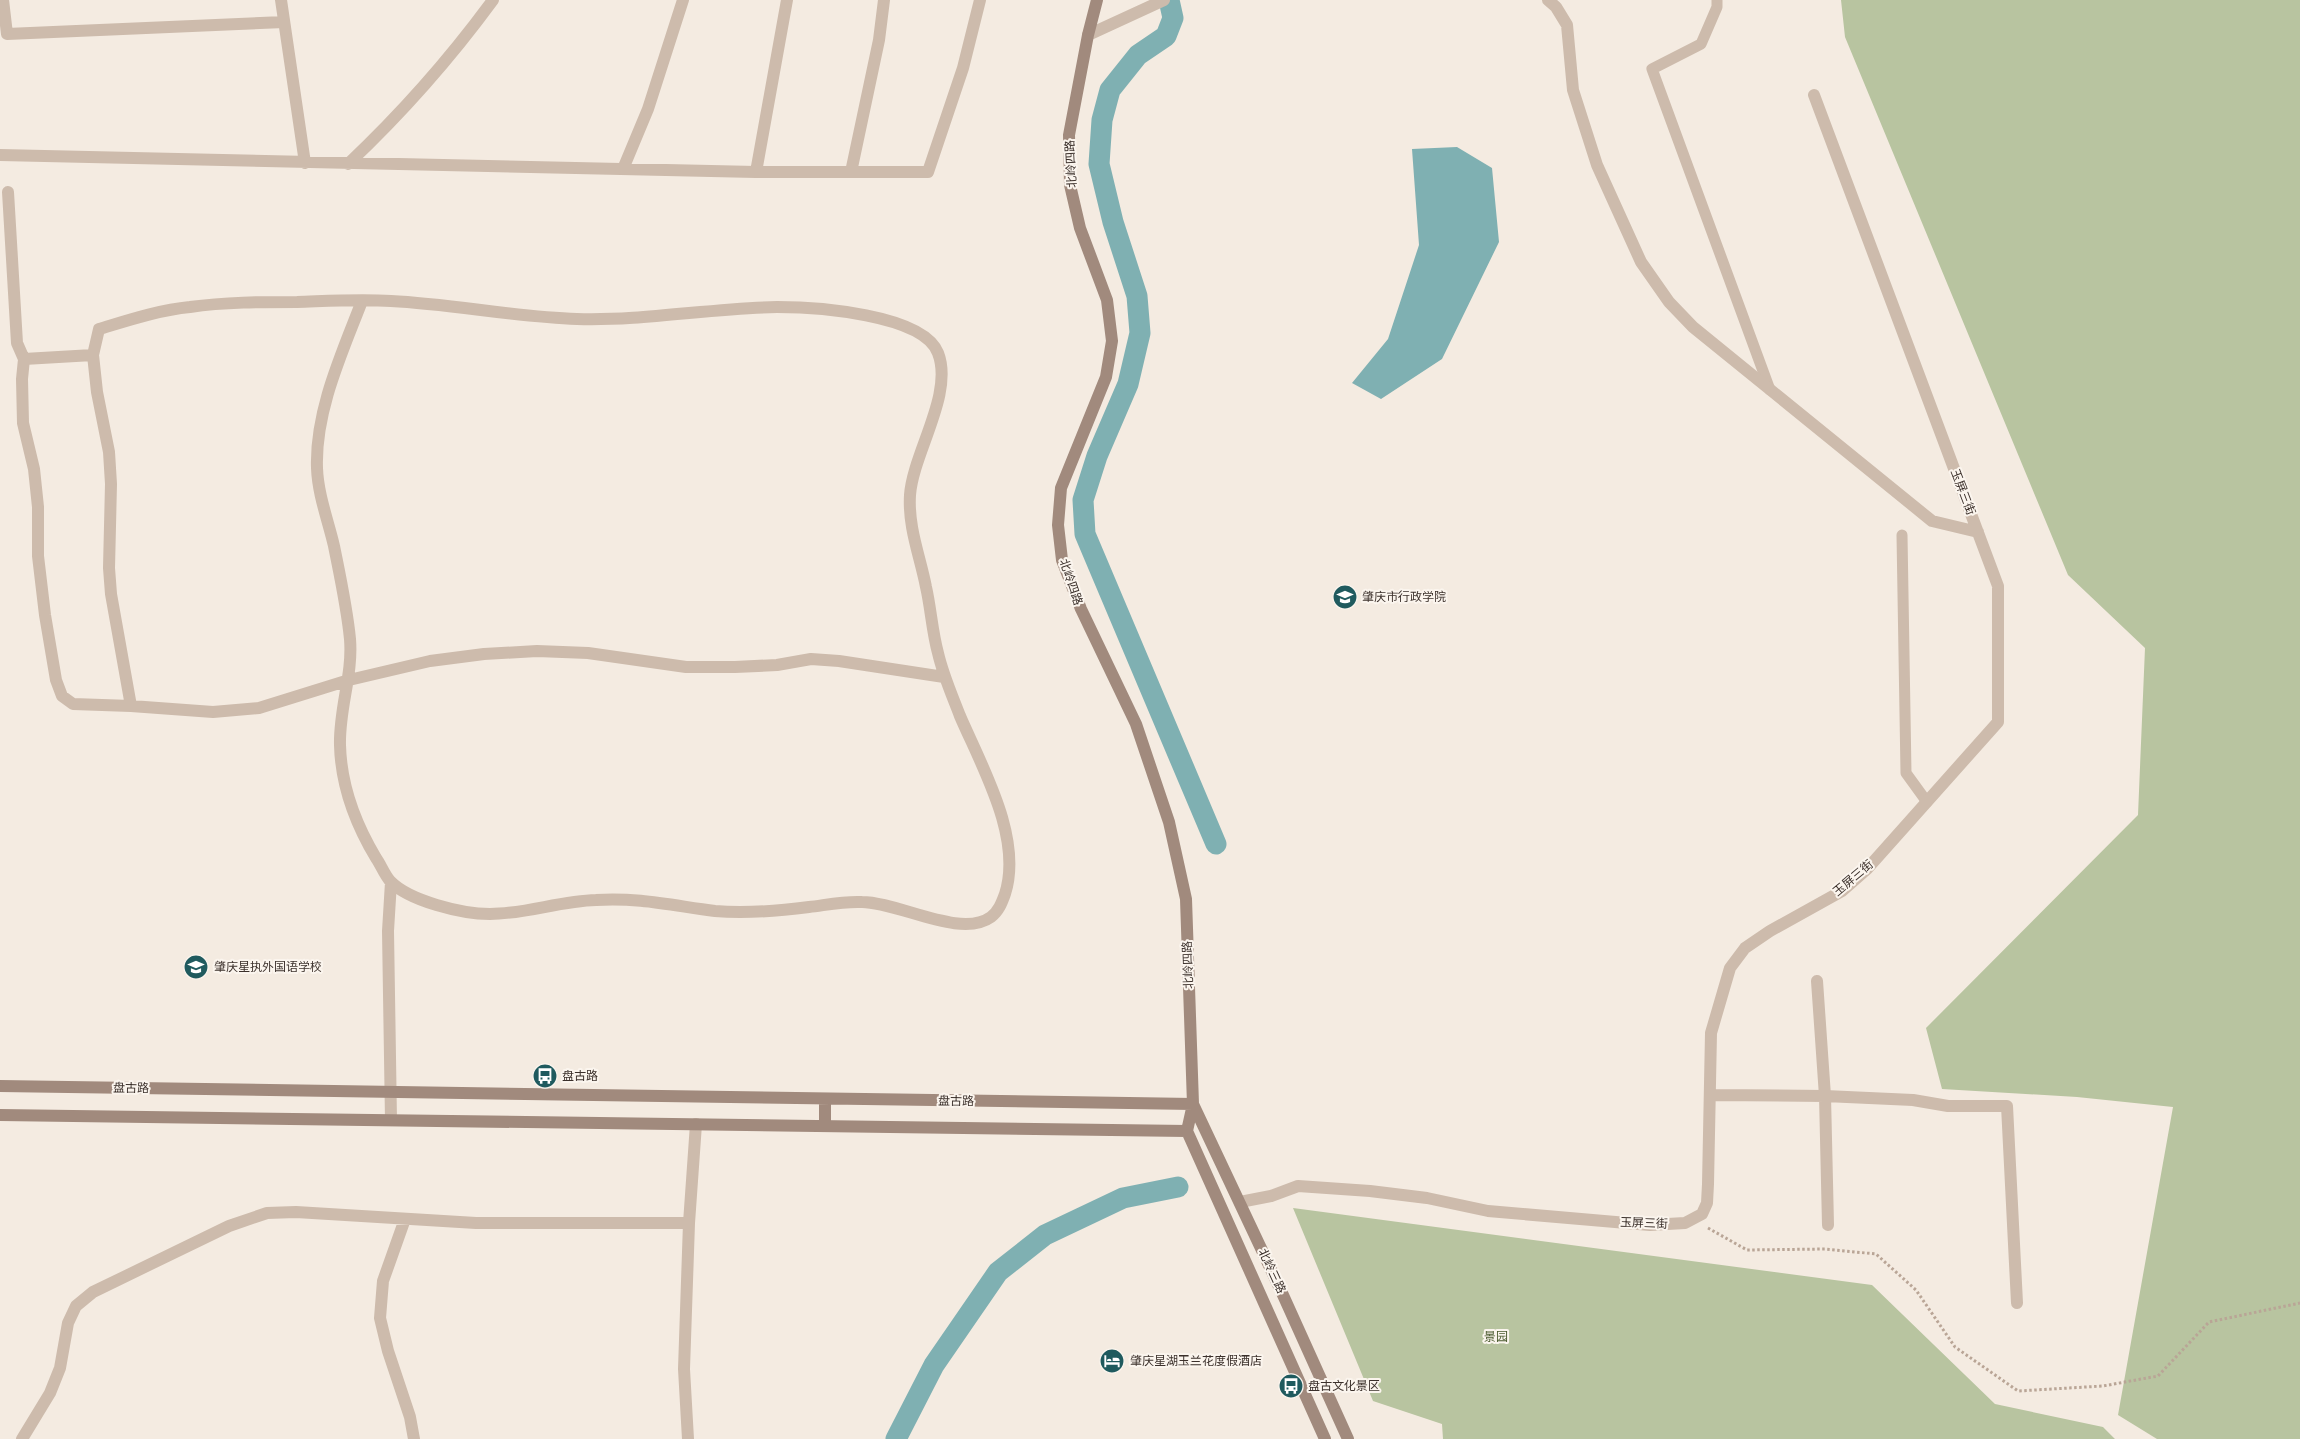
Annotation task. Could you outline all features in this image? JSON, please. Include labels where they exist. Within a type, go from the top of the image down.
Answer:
[{"type":"street","points":[[3,0],[7,34],[284,22]]},
{"type":"street","points":[[281,0],[305,163]]},
{"type":"street","points":[[348,164],[396,118],[440,68],[493,0]]},
{"type":"street","points":[[623,169],[648,109],[683,0]]},
{"type":"street","points":[[756,172],[787,0]]},
{"type":"street","points":[[850,172],[879,40],[884,0]]},
{"type":"street","points":[[0,155],[756,172],[928,172],[963,68],[980,0]]},
{"type":"street","name":"北岭四路","points":[[1097,0],[1088,35],[1070,135],[1070,185],[1080,228],[1108,300],[1112,341],[1106,377],[1061,488],[1058,525],[1062,560],[1081,610],[1136,724],[1169,822],[1186,899],[1193,1104],[1187,1131]]},
{"type":"street","points":[[1548,0],[1556,6],[1567,25],[1573,90],[1597,165],[1641,262],[1669,302],[1692,327],[1932,521],[1978,532]]},
{"type":"street","points":[[1088,35],[1160,2]]},
{"type":"street","name":"玉屏三街","points":[[1240,1202],[1271,1196],[1298,1186],[1370,1191],[1427,1198],[1488,1211],[1650,1225],[1685,1223],[1702,1214],[1707,1203],[1711,1033],[1730,968],[1746,948],[1770,931],[1842,891],[1867,869],[1998,722],[1998,586],[1814,95]]},
{"type":"street","points":[[8,192],[17,343],[24,359],[22,379],[23,423],[35,479],[38,507],[38,556],[56,680],[62,696],[73,704],[213,712],[259,708],[348,680],[430,661],[484,654],[536,651],[588,653],[686,667],[735,668],[777,665],[811,659],[839,660],[944,677]]},
{"type":"street","points":[[131,706],[111,594],[109,568],[111,484],[109,452],[97,392],[93,355],[99,329],[134,318],[186,307],[248,302],[362,301],[436,305],[505,314],[579,320],[684,315],[772,307],[810,308],[883,319],[914,329],[931,341],[940,356],[942,376],[938,402],[914,470],[910,499],[910,525],[926,586],[936,650],[944,677],[1000,812],[1008,845],[1010,865],[1007,888],[1000,907],[989,919],[972,924],[952,923],[884,904],[863,902],[744,913],[715,911],[633,899],[565,902],[506,914],[481,914],[454,910],[418,897],[391,882],[368,845],[352,812],[343,781],[340,751],[340,719],[348,680],[351,645],[342,585],[317,474],[317,454],[323,413],[362,301]]},
{"type":"street","points":[[24,359],[93,355]]},
{"type":"street","points":[[391,882],[388,931],[391,1120]]},
{"type":"street","points":[[1817,981],[1825,1096],[1828,1225]]},
{"type":"street","name":"盘古路","points":[[0,1086],[1193,1104]]},
{"type":"street","points":[[1710,1095],[1825,1096],[1913,1100],[1948,1106],[2007,1106],[2017,1303]]},
{"type":"street","points":[[825,1099],[825,1126]]},
{"type":"street","name":"北岭三路","points":[[1193,1104],[1240,1202],[1348,1439]]},
{"type":"street","points":[[0,1114],[1187,1131]]},
{"type":"street","points":[[688,1439],[684,1369],[689,1223],[696,1124]]},
{"type":"street","name":"北岭三路","points":[[1187,1131],[1325,1439]]},
{"type":"street","points":[[22,1439],[50,1393],[60,1368],[68,1323],[76,1306],[93,1292],[229,1226],[267,1213],[296,1212],[476,1223],[689,1223]]},
{"type":"street","points":[[405,1219],[383,1281],[380,1318],[388,1351],[410,1417],[414,1439]]},
{"type":"lane","points":[[1717,0],[1701,44],[1652,69],[1770,390]]},
{"type":"lane","points":[[1902,536],[1906,773],[1927,802]]},
{"type":"path","points":[[1703,1226],[1748,1250],[1825,1249],[1876,1254],[1916,1290],[1955,1347],[2018,1390],[2103,1386],[2158,1376],[2209,1322],[2300,1303]]},
{"type":"green space","points":[[1841,0],[2300,0],[2300,1439],[2157,1439],[2118,1415],[2173,1107],[2077,1097],[1942,1089],[1926,1028],[2138,815],[2145,648],[2068,575],[1845,37]]},
{"type":"green space","name":"景园","points":[[1293,1208],[1872,1285],[1995,1404],[2103,1427],[2115,1439],[1443,1439],[1442,1424],[1373,1401]]},
{"type":"water","points":[[1457,147],[1492,168],[1499,242],[1442,359],[1381,399],[1352,383],[1388,339],[1419,245],[1412,149]]},
{"type":"waterway","points":[[1169,0],[1173,18],[1166,36],[1138,55],[1110,90],[1102,120],[1099,164],[1113,222],[1137,296],[1140,333],[1128,384],[1097,456],[1083,500],[1085,534],[1216,844]]},
{"type":"waterway","points":[[896,1439],[934,1365],[998,1272],[1045,1235],[1123,1198],[1178,1187]]},
{"type":"place","name":"肇庆市行政学院","points":[[1345,597]]},
{"type":"place","name":"肇庆星执外国语学校","points":[[196,967]]},
{"type":"place","name":"盘古路","points":[[545,1076]]},
{"type":"place","name":"肇庆星湖玉兰花度假酒店","points":[[1112,1361]]},
{"type":"place","name":"盘古文化景区","points":[[1291,1386]]}]
